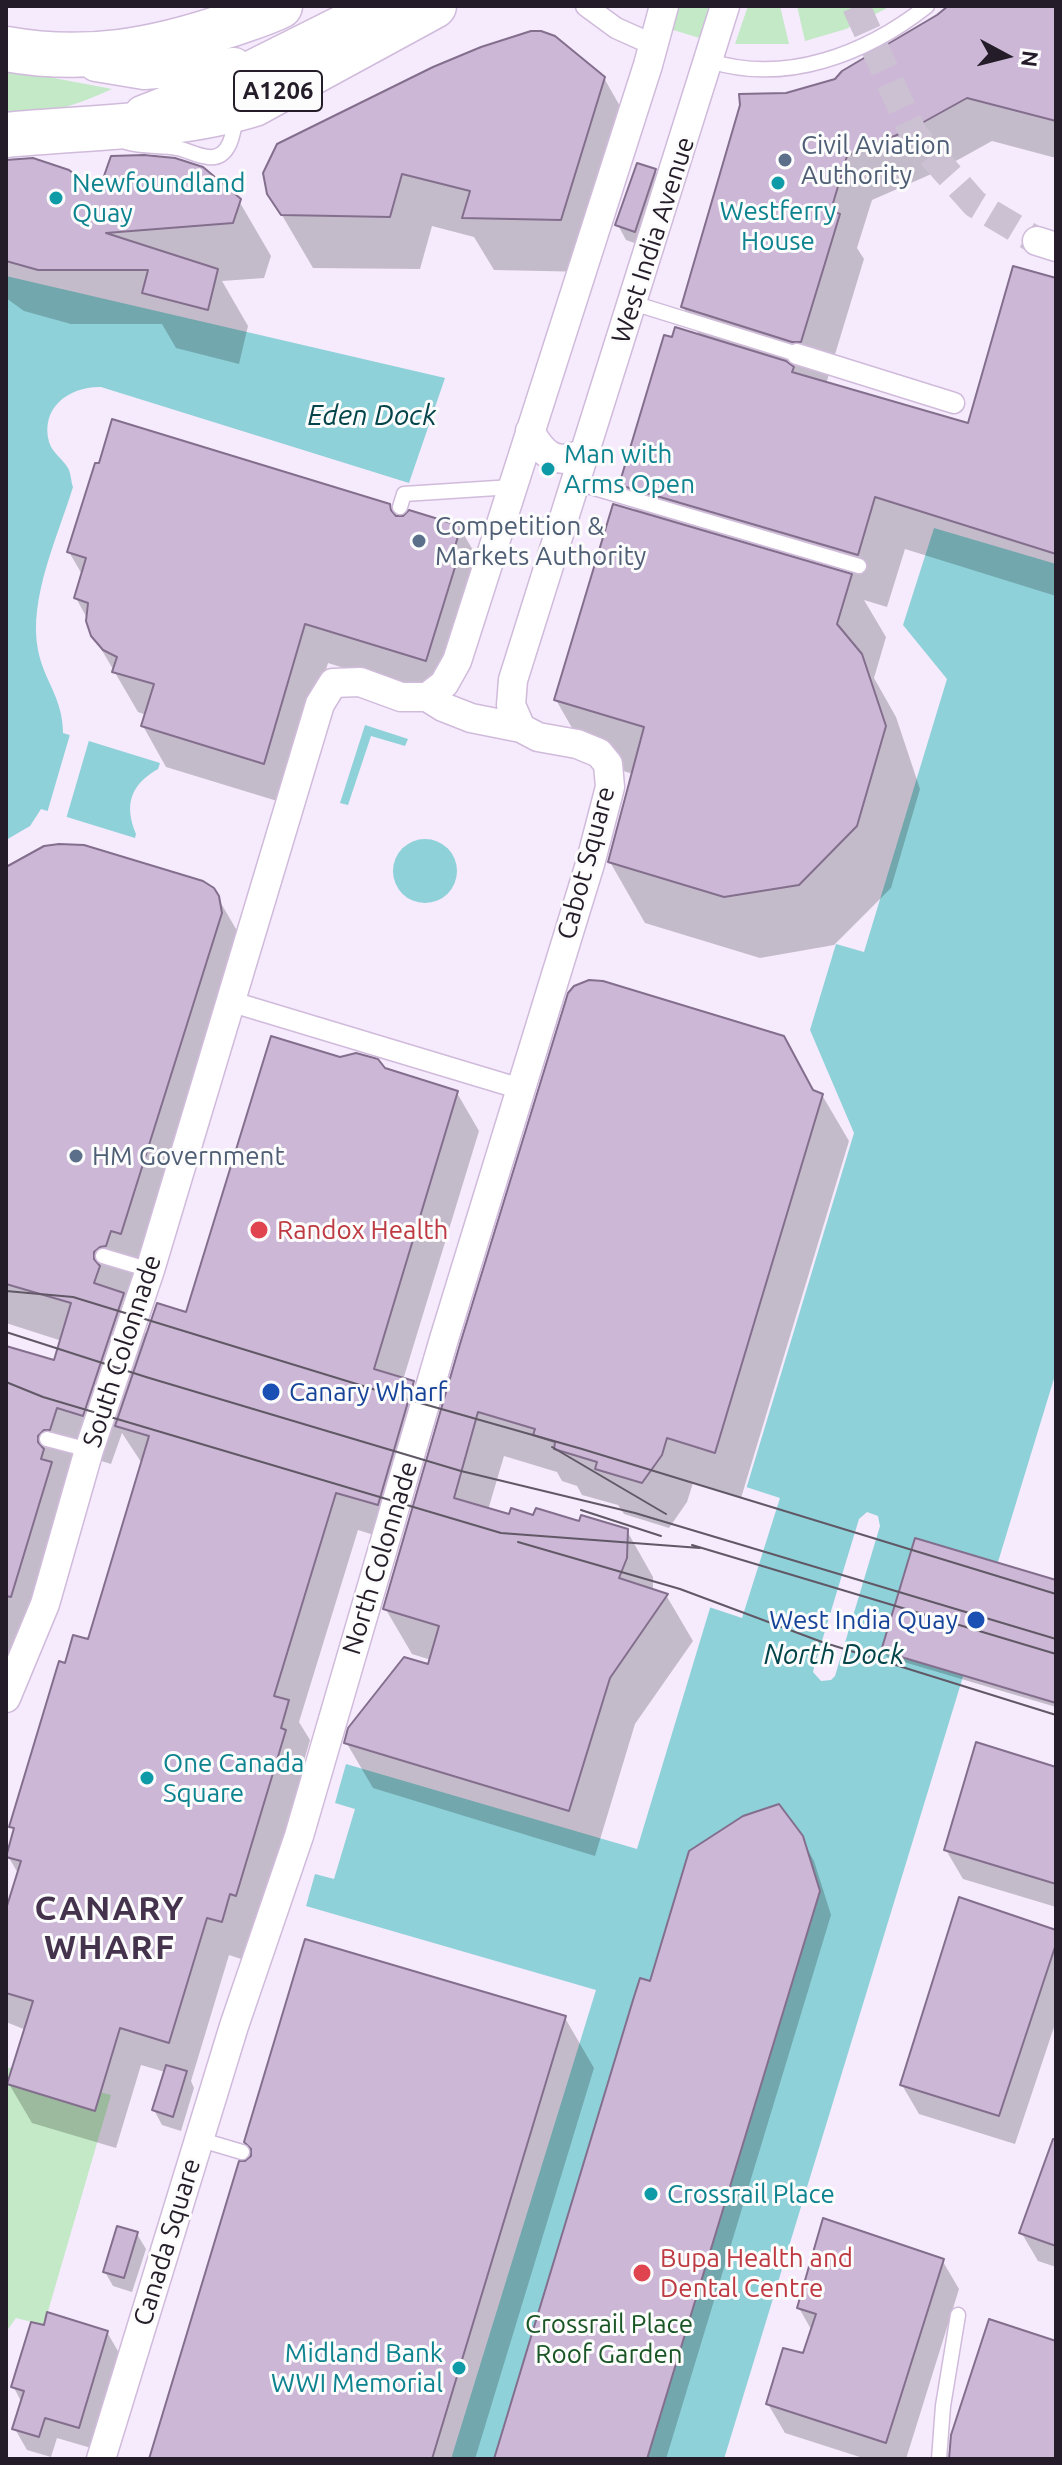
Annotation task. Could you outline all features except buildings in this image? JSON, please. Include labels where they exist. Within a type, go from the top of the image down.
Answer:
[{"type":"main road","points":[[23,52],[123,53],[183,41],[280,6]]},
{"type":"main road","name":"A1206","points":[[6,135],[183,119],[237,110],[254,104],[434,6]]},
{"type":"street","points":[[94,127],[169,105],[375,6]]},
{"type":"street","points":[[586,6],[616,28],[654,45]]},
{"type":"street","points":[[427,697],[444,684],[457,661],[664,6]]},
{"type":"street","name":"West India Avenue","points":[[521,728],[511,705],[513,680],[583,453],[728,13]]},
{"type":"street","points":[[23,52],[144,72],[227,67],[271,58]]},
{"type":"street","points":[[797,354],[954,403]]},
{"type":"street","points":[[530,431],[538,447],[550,457],[571,459],[583,453]]},
{"type":"street","name":"Cabot Square","points":[[229,1001],[327,689],[341,681],[360,682],[401,697],[427,697],[471,718],[521,728],[538,737],[577,744],[599,753],[608,764],[607,803],[521,1089]]},
{"type":"street","points":[[229,1001],[521,1089]]},
{"type":"street","name":"South Colonnade","points":[[6,1698],[45,1604],[89,1450],[150,1270],[229,1001]]},
{"type":"street","name":"North Colonnade","points":[[234,2026],[390,1552],[452,1342],[521,1089]]},
{"type":"street","name":"Canada Square","points":[[101,2459],[234,2026]]},
{"type":"lane","points":[[710,61],[744,70],[810,65],[874,41],[927,6]]},
{"type":"lane","points":[[633,303],[797,354]]},
{"type":"lane","points":[[574,482],[859,566]]},
{"type":"lane","points":[[400,507],[404,494],[512,487]]},
{"type":"lane","points":[[103,1256],[150,1270]]},
{"type":"lane","points":[[47,1439],[89,1450]]},
{"type":"lane","points":[[198,2139],[242,2152]]},
{"type":"lane","points":[[939,2459],[943,2406],[958,2315]]},
{"type":"green space","points":[[677,6],[716,6],[706,40],[670,29]]},
{"type":"green space","points":[[748,6],[780,6],[789,44],[735,44]]},
{"type":"green space","points":[[797,6],[891,6],[846,29],[805,41]]},
{"type":"green space","points":[[6,69],[112,89],[60,108],[6,119]]},
{"type":"green space","points":[[12,2067],[8,2084],[94,2111],[100,2092],[111,2095],[44,2325],[16,2318],[6,2332],[6,2069]]},
{"type":"water","name":"Eden Dock","points":[[6,276],[445,378],[409,483],[101,387],[79,390],[53,409],[47,430],[49,442],[68,468],[73,487],[41,589],[36,630],[38,650],[57,700],[63,733],[160,763],[158,769],[141,782],[132,797],[130,814],[135,838],[41,809],[30,826],[6,840]]},
{"type":"water","name":"North Dock","points":[[934,528],[1056,564],[1056,1372],[724,2459],[451,2459],[596,1990],[306,1906],[315,1874],[334,1879],[355,1809],[335,1803],[346,1764],[637,1849],[854,1133],[810,1030],[836,944],[864,952],[947,679],[903,625]]},
{"type":"water","points":[[365,725],[408,739],[405,746],[371,736],[348,805],[340,803]]},
{"type":"water","points":[[425,839],[443,845],[451,853],[457,871],[451,889],[443,897],[425,903],[407,897],[399,889],[393,871],[399,853],[407,845]]},
{"type":"pier","points":[[71,731],[90,737],[66,819],[47,813]]},
{"type":"pier","points":[[743,1486],[780,1498],[742,1618],[706,1606]]},
{"type":"pier","points":[[867,1512],[878,1516],[880,1526],[835,1676],[831,1680],[821,1681],[813,1672],[814,1667],[859,1519]]},
{"type":"tunnel","points":[[856,6],[914,135],[975,204],[1037,241]]},
{"type":"tram line","points":[[6,1291],[73,1297],[1056,1594]]},
{"type":"tram line","points":[[6,1332],[461,1471],[635,1513],[1056,1639]]},
{"type":"tram line","points":[[6,1382],[43,1397],[501,1533],[700,1548]]},
{"type":"tram line","points":[[552,1447],[666,1514]]},
{"type":"tram line","points":[[581,1510],[661,1536]]},
{"type":"tram line","points":[[518,1542],[680,1589],[822,1642],[1056,1715]]},
{"type":"tram line","points":[[692,1545],[1056,1654]]},
{"type":"place","name":"Civil Aviation Authority","points":[[785,160]]},
{"type":"place","name":"Westferry House","points":[[778,183]]},
{"type":"place","name":"Newfoundland Quay","points":[[56,198]]},
{"type":"place","name":"Man with Arms Open","points":[[548,469]]},
{"type":"place","name":"Competition & Markets Authority","points":[[419,541]]},
{"type":"place","name":"HM Government","points":[[76,1156]]},
{"type":"place","name":"Randox Health","points":[[259,1230]]},
{"type":"place","name":"Canary Wharf","points":[[271,1392]]},
{"type":"place","name":"West India Quay","points":[[976,1620]]},
{"type":"place","name":"One Canada Square","points":[[147,1778]]},
{"type":"place","name":"Crossrail Place","points":[[651,2194]]},
{"type":"place","name":"Bupa Health and Dental Centre","points":[[642,2273]]},
{"type":"place","name":"Midland Bank WWI Memorial","points":[[459,2368]]},
{"type":"district","name":"CANARY WHARF","points":[[110,1928]]},
{"type":"park label","name":"Crossrail Place Roof Garden","points":[[609,2339]]}]
